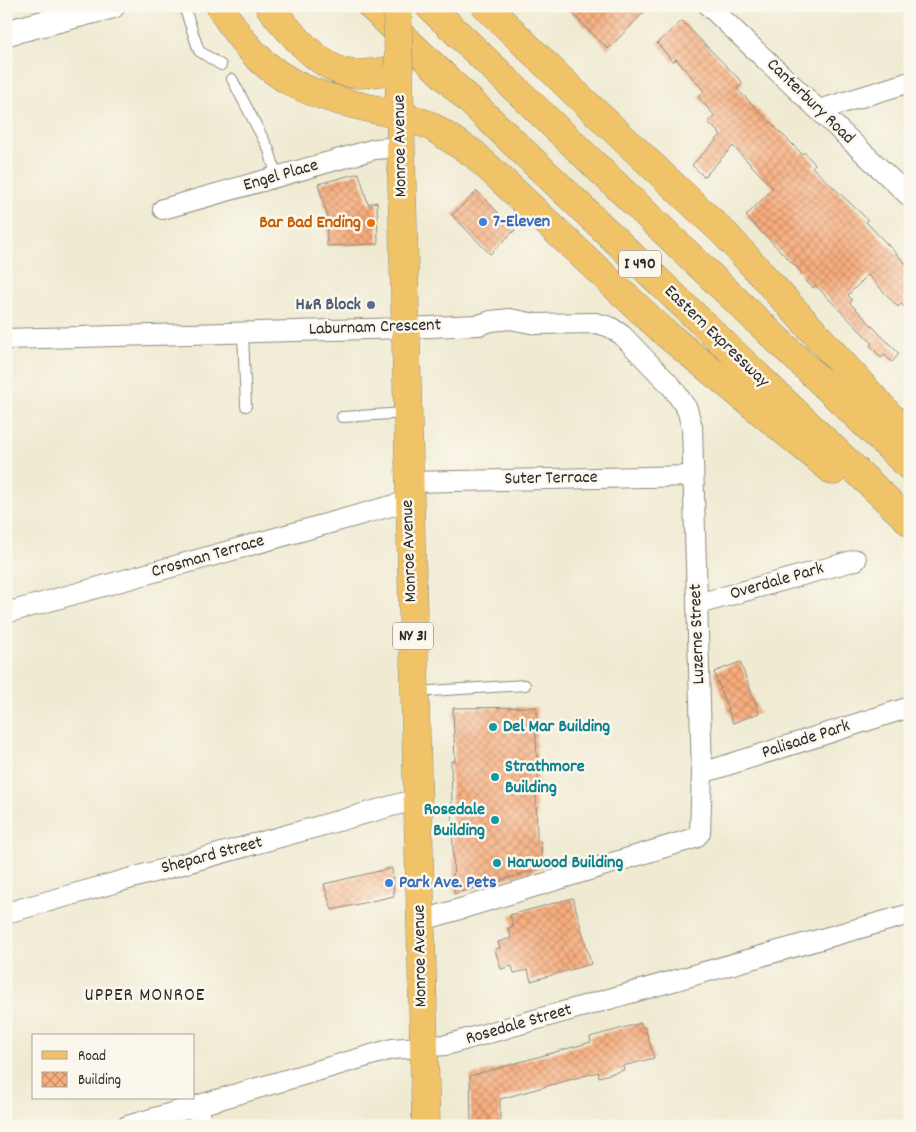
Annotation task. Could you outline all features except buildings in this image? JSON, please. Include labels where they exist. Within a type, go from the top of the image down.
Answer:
[{"type":"main road","points":[[220,6],[244,44],[264,64],[288,81],[316,95],[400,115],[429,125],[474,154],[678,344],[910,533]]},
{"type":"main road","points":[[269,6],[296,37],[334,68],[357,74],[399,70]]},
{"type":"main road","name":"Eastern Expressway","points":[[371,6],[910,522]]},
{"type":"main road","name":"Monroe Avenue","points":[[397,6],[406,413],[426,1126]]},
{"type":"main road","name":"I 490","points":[[429,6],[910,467]]},
{"type":"main road","points":[[486,6],[572,91],[725,234],[910,438]]},
{"type":"street","points":[[6,33],[112,6]]},
{"type":"street","name":"Canterbury Road","points":[[709,6],[910,197]]},
{"type":"street","points":[[819,110],[910,82]]},
{"type":"street","name":"Engel Place","points":[[163,209],[376,149],[401,147]]},
{"type":"street","name":"Laburnam Crescent","points":[[6,339],[405,328],[479,325],[491,321],[510,319],[536,324],[590,322],[610,326],[622,335],[678,394],[687,409],[692,427]]},
{"type":"street","name":"Luzerne Street","points":[[420,921],[695,838],[701,828],[702,773],[692,427]]},
{"type":"street","name":"Suter Terrace","points":[[409,491],[693,476]]},
{"type":"street","name":"Crosman Terrace","points":[[6,613],[409,491]]},
{"type":"street","name":"Overdale Park","points":[[698,604],[856,560]]},
{"type":"street","name":"Palisade Park","points":[[702,773],[910,707]]},
{"type":"street","name":"Shepard Street","points":[[6,913],[417,799]]},
{"type":"street","name":"Rosedale Street","points":[[127,1126],[200,1116],[392,1049],[446,1046],[910,914]]},
{"type":"lane","points":[[184,6],[200,51],[221,65]]},
{"type":"lane","points":[[232,79],[269,150],[277,177]]},
{"type":"lane","points":[[243,333],[246,406]]},
{"type":"lane","points":[[342,417],[406,413]]},
{"type":"lane","points":[[414,692],[525,685]]},
{"type":"place","name":"7-Eleven","points":[[483,222]]},
{"type":"place","name":"Bar Bad Ending","points":[[371,223]]},
{"type":"place","name":"H&R Block","points":[[371,305]]},
{"type":"place","name":"Del Mar Building","points":[[493,727]]},
{"type":"place","name":"Strathmore Building","points":[[495,777]]},
{"type":"place","name":"Rosedale Building","points":[[495,820]]},
{"type":"place","name":"Harwood Building","points":[[497,863]]},
{"type":"place","name":"Park Ave. Pets","points":[[389,883]]},
{"type":"district","name":"UPPER MONROE","points":[[145,996]]}]
